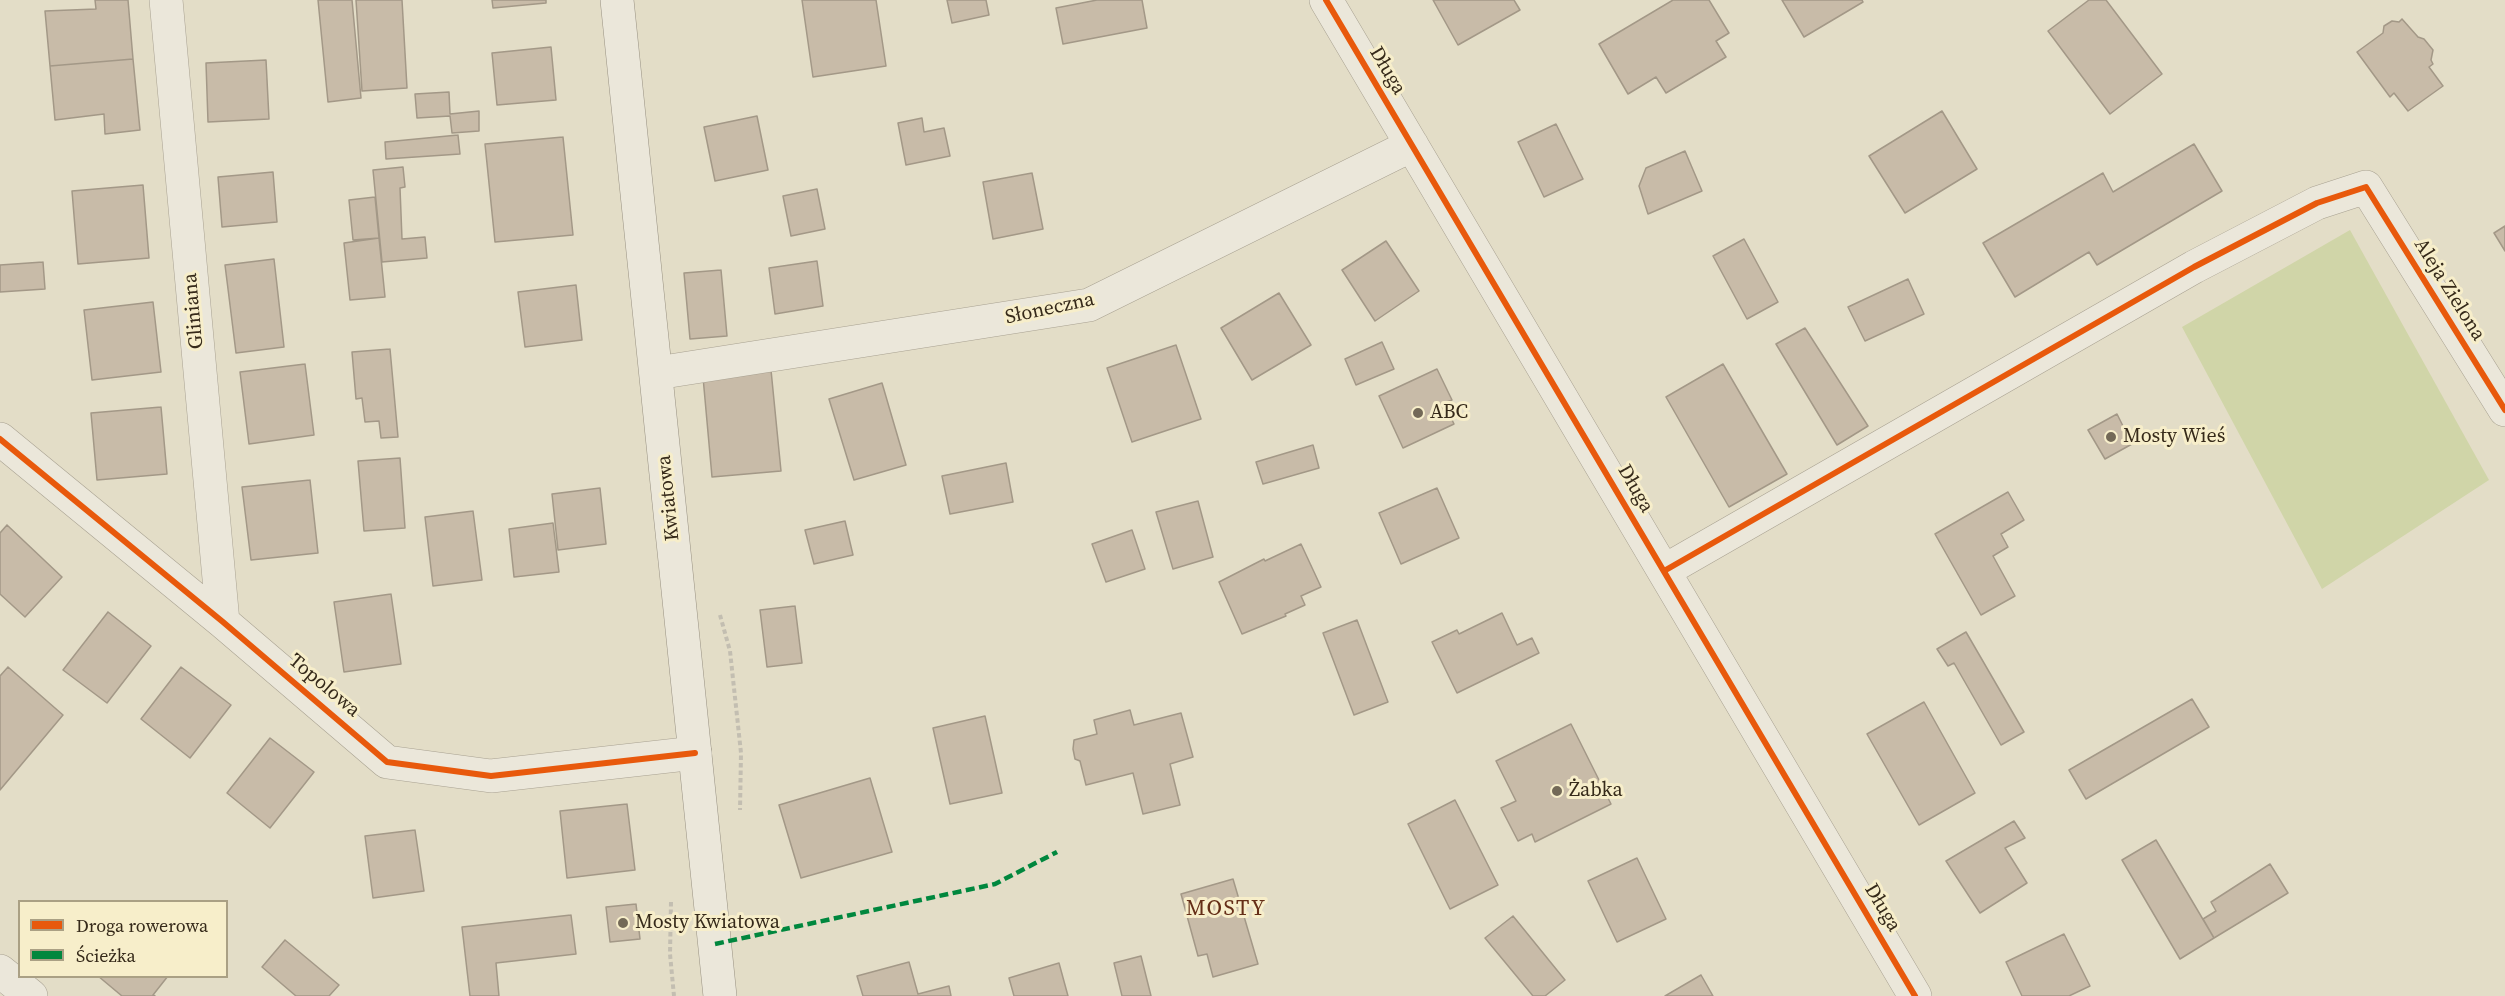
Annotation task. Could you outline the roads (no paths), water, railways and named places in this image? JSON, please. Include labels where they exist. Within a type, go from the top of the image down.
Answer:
[{"type":"street","name":"Gliniana","points":[[166,0],[223,622]]},
{"type":"street","name":"Kwiatowa","points":[[617,0],[720,996]]},
{"type":"street","name":"Długa","points":[[1326,0],[1664,571],[1909,994]]},
{"type":"street","name":"Słoneczna","points":[[657,373],[1089,305],[1412,145]]},
{"type":"street","name":"Aleja Zielona","points":[[1664,571],[2194,267],[2317,203],[2366,187],[2505,410]]},
{"type":"street","name":"Topolowa","points":[[0,439],[223,622],[387,762],[490,776],[695,753]]},
{"type":"street","points":[[0,970],[31,996]]},
{"type":"place","name":"ABC","points":[[1418,413]]},
{"type":"place","name":"Mosty Wieś","points":[[2111,437]]},
{"type":"place","name":"Żabka","points":[[1557,791]]},
{"type":"place","name":"Mosty Kwiatowa","points":[[623,923]]},
{"type":"district","name":"MOSTY","points":[[1226,909]]}]
